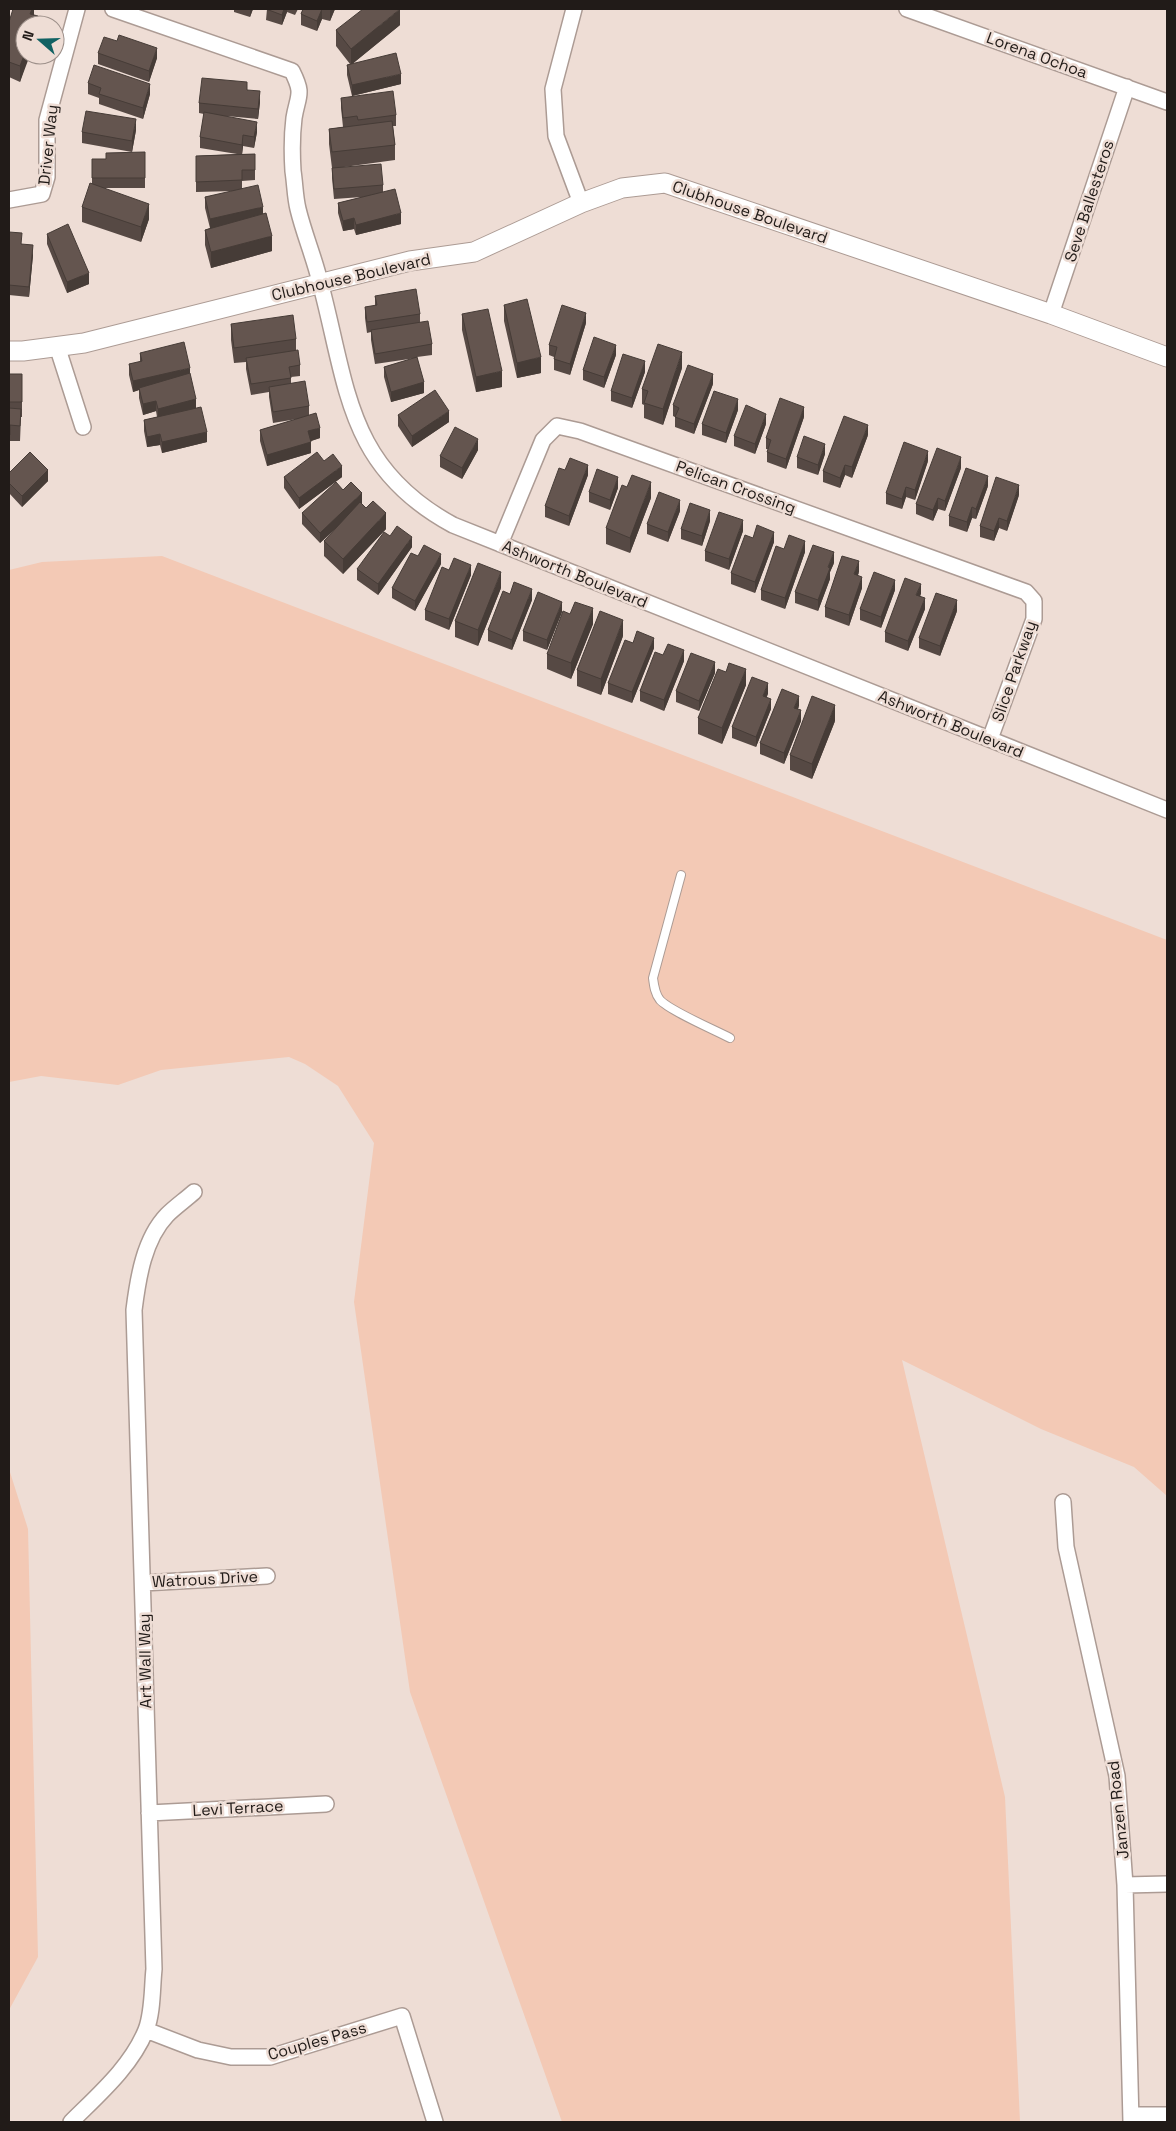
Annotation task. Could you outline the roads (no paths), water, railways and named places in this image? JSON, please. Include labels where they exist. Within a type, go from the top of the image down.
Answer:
[{"type":"street","name":"Driver Way","points":[[9,200],[42,194],[47,177],[47,120],[77,9]]},
{"type":"street","name":"Ashworth Boulevard","points":[[113,9],[292,71],[299,86],[300,98],[294,118],[293,160],[298,208],[320,282],[336,356],[349,404],[370,450],[403,492],[432,514],[453,525],[1167,810]]},
{"type":"street","points":[[574,9],[553,89],[556,136],[581,203]]},
{"type":"street","name":"Lorena Ochoa","points":[[907,9],[1167,102]]},
{"type":"street","name":"Seve Ballesteros","points":[[1051,314],[1126,87]]},
{"type":"street","name":"Clubhouse Boulevard","points":[[9,351],[84,343],[320,282],[410,261],[474,252],[581,203],[622,188],[665,183],[1051,314],[1167,357]]},
{"type":"street","points":[[58,346],[83,427]]},
{"type":"street","name":"Pelican Crossing","points":[[500,544],[542,440],[557,426],[580,431],[1026,592],[1034,601]]},
{"type":"street","name":"Slice Parkway","points":[[990,739],[1034,619],[1034,601]]},
{"type":"street","name":"Art Wall Way","points":[[71,2122],[115,2079],[146,2030],[154,1969],[134,1310],[138,1280],[158,1226],[194,1192]]},
{"type":"street","name":"Janzen Road","points":[[1063,1502],[1066,1547],[1117,1776],[1125,1885],[1131,2119]]},
{"type":"street","name":"Watrous Drive","points":[[143,1583],[267,1576]]},
{"type":"street","name":"Levi Terrace","points":[[149,1813],[326,1804]]},
{"type":"street","points":[[1125,1885],[1167,1884]]},
{"type":"street","name":"Couples Pass","points":[[146,2030],[198,2050],[232,2057],[270,2057],[402,2016],[435,2122]]},
{"type":"street","points":[[1131,2119],[1167,2115]]},
{"type":"lane","points":[[681,875],[653,978],[655,992],[661,1001],[673,1009],[730,1038]]}]
